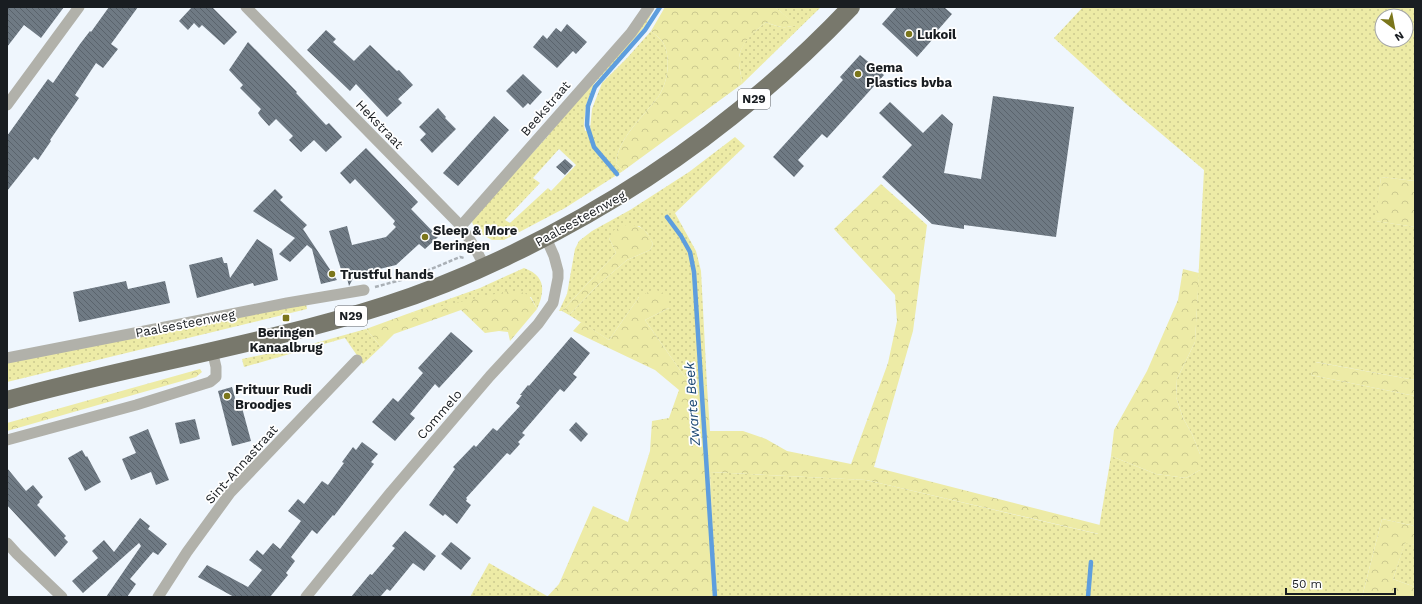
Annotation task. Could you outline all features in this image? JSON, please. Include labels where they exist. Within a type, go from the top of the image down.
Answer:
[{"type":"main road","name":"Paalsesteenweg","points":[[7,400],[324,324],[425,292],[485,267],[546,238],[608,203],[692,148],[751,102],[793,65],[851,7]]},
{"type":"street","points":[[7,105],[79,7]]},
{"type":"street","name":"Hekstraat","points":[[246,7],[460,226],[475,248],[485,267]]},
{"type":"street","name":"Beekstraat","points":[[460,226],[630,33],[649,7]]},
{"type":"street","name":"Commelo","points":[[306,597],[391,492],[490,376],[538,324],[552,303],[558,278],[558,271],[554,256],[546,238]]},
{"type":"street","name":"Paalsesteenweg","points":[[7,358],[287,303],[364,290]]},
{"type":"street","points":[[7,440],[136,406],[210,382],[216,376],[216,367],[212,350]]},
{"type":"street","name":"Sint-Annastraat","points":[[158,597],[187,552],[230,493],[357,360]]},
{"type":"street","points":[[7,543],[62,597]]},
{"type":"path","points":[[364,290],[412,277],[460,257],[485,267]]},
{"type":"green space","points":[[653,7],[655,7],[645,26],[622,54],[594,84],[586,105],[584,124],[585,131],[590,130],[592,109],[602,83],[651,31],[662,41],[667,54],[668,62],[668,69],[664,84],[658,97],[632,128],[621,146],[616,164],[623,171],[565,208],[504,240],[492,240],[476,231],[472,222],[476,215],[546,138]],"holes":[[[559,149],[576,165],[551,191],[548,188],[510,223],[505,220],[540,183],[533,178]]]},
{"type":"green space","points":[[665,7],[775,7],[797,25],[781,27],[766,22],[761,26],[748,39],[739,56],[742,84],[623,171],[616,164],[621,146],[632,128],[658,97],[666,77],[668,62],[665,47],[662,41],[651,31]]},
{"type":"green space","points":[[775,7],[821,7],[742,84],[739,56],[744,44],[752,34],[766,22],[781,27],[796,25]]},
{"type":"green space","points":[[1083,7],[1415,7],[1415,181],[1381,177],[1376,221],[1415,227],[1415,380],[1316,362],[1311,375],[1415,396],[1415,526],[1382,519],[1362,597],[715,597],[710,472],[866,480],[1098,534],[1111,456],[1156,474],[1186,478],[1200,470],[1200,454],[1192,434],[1183,418],[1176,397],[1177,379],[1195,342],[1204,170],[1125,103],[1054,38]]},
{"type":"green space","points":[[735,137],[745,146],[675,213],[696,251],[701,271],[707,386],[689,383],[645,320],[669,308],[639,297],[609,340],[569,315],[599,284],[627,260],[650,250],[653,244],[647,233],[639,226],[609,238],[616,253],[562,311],[559,311],[567,294],[575,249],[579,241],[592,231],[630,210],[689,172]]},
{"type":"green space","points":[[1381,177],[1415,181],[1415,227],[1375,221]]},
{"type":"green space","points":[[881,184],[927,225],[913,331],[874,467],[1100,525],[1099,534],[866,480],[710,472],[715,597],[547,597],[559,584],[593,506],[628,522],[650,451],[652,421],[669,418],[679,390],[655,370],[573,331],[581,322],[609,340],[639,297],[654,289],[668,295],[669,308],[645,320],[689,383],[707,386],[710,431],[743,431],[766,439],[787,451],[851,464],[888,363],[897,321],[895,295],[834,229]]},
{"type":"green space","points":[[629,224],[642,228],[647,233],[653,244],[650,250],[627,260],[599,284],[569,315],[562,311],[616,253],[609,238],[614,230]]},
{"type":"green space","points":[[524,268],[536,275],[542,285],[540,302],[537,309],[531,297],[453,305],[407,314],[480,288]]},
{"type":"green space","points":[[1183,269],[1199,273],[1195,342],[1177,379],[1176,397],[1183,418],[1192,434],[1200,454],[1200,470],[1186,478],[1156,474],[1111,456],[1114,430],[1147,371],[1178,300]]},
{"type":"green space","points":[[508,291],[526,294],[529,296],[537,309],[510,341],[508,332],[499,331],[485,333],[461,310],[394,334],[381,347],[366,329],[407,314]]},
{"type":"green space","points":[[306,304],[307,309],[7,382],[7,363]]},
{"type":"green space","points":[[366,329],[381,347],[363,364],[345,338],[244,367],[242,359],[305,346]]},
{"type":"green space","points":[[1315,362],[1415,380],[1415,396],[1311,375]]},
{"type":"green space","points":[[200,369],[202,372],[196,377],[7,431],[7,423]]},
{"type":"green space","points":[[1382,519],[1415,526],[1415,545],[1405,543],[1393,579],[1415,587],[1415,597],[1362,597]]},
{"type":"green space","points":[[1405,542],[1415,545],[1415,587],[1393,579]]},
{"type":"green space","points":[[489,563],[547,596],[547,597],[470,597]]},
{"type":"building","points":[[7,7],[64,7],[41,38],[24,25],[7,47]]},
{"type":"building","points":[[109,7],[138,7],[111,44],[118,49],[103,68],[96,63],[75,95],[79,98],[38,160],[34,157],[7,191],[7,136],[48,79],[53,83],[80,44],[90,31],[91,32]]},
{"type":"building","points":[[192,7],[212,7],[237,32],[224,45],[202,25],[199,28],[194,23],[188,30],[179,21]]},
{"type":"building","name":"Lukoil","points":[[897,7],[944,7],[952,14],[930,39],[932,40],[917,57],[882,24]]},
{"type":"building","points":[[567,24],[587,42],[576,54],[573,51],[557,68],[533,47],[543,35],[547,39],[556,28],[561,32]]},
{"type":"building","points":[[326,30],[336,39],[333,42],[354,61],[370,45],[397,71],[399,70],[413,85],[398,99],[402,103],[387,117],[356,84],[350,91],[307,50]]},
{"type":"building","points":[[248,42],[297,92],[296,93],[326,125],[329,123],[342,137],[326,152],[314,140],[301,152],[289,140],[293,136],[276,119],[269,126],[258,113],[261,109],[240,88],[243,85],[229,70]]},
{"type":"building","points":[[860,55],[884,75],[827,138],[822,134],[798,160],[804,166],[794,177],[773,157],[843,80],[840,77]]},
{"type":"building","points":[[523,74],[542,92],[530,105],[528,103],[523,108],[506,91]]},
{"type":"building","points":[[993,96],[1074,107],[1056,237],[964,225],[964,229],[932,224],[882,177],[912,145],[879,113],[890,102],[923,133],[942,114],[953,124],[944,173],[981,179]]},
{"type":"building","points":[[438,108],[456,129],[432,153],[420,140],[426,134],[419,127]]},
{"type":"building","points":[[494,116],[509,130],[458,186],[443,173]]},
{"type":"building","points":[[366,148],[418,202],[411,209],[438,237],[425,249],[419,244],[396,265],[355,275],[349,286],[347,278],[344,279],[329,231],[347,226],[352,245],[386,237],[396,227],[393,224],[395,221],[355,179],[350,184],[340,173]]},
{"type":"building","points":[[565,159],[573,166],[565,175],[556,167]]},
{"type":"building","points":[[275,189],[283,197],[280,200],[307,225],[303,229],[337,280],[321,284],[312,249],[307,245],[290,262],[279,254],[295,238],[253,211]]},
{"type":"building","points":[[257,239],[272,249],[278,280],[254,286],[253,283],[197,298],[189,265],[222,257],[224,263],[227,263],[230,278]]},
{"type":"building","points":[[126,281],[128,289],[165,281],[170,303],[79,322],[73,292]]},
{"type":"building","points":[[451,332],[473,351],[439,388],[435,384],[410,414],[415,418],[395,441],[372,422],[393,398],[398,402],[423,373],[418,368]]},
{"type":"building","points":[[571,337],[590,353],[573,374],[577,377],[564,392],[560,389],[522,433],[525,435],[518,442],[520,444],[510,455],[507,453],[466,498],[466,501],[471,505],[457,524],[445,514],[443,516],[429,505],[455,469],[453,467],[474,445],[476,447],[493,428],[497,431],[520,406],[516,403],[522,395],[520,395]]},
{"type":"building","points":[[232,387],[237,405],[241,404],[251,441],[232,446],[218,391]]},
{"type":"building","points":[[195,419],[200,439],[180,444],[175,423]]},
{"type":"building","points":[[576,422],[588,434],[581,442],[569,430]]},
{"type":"building","points":[[148,429],[169,480],[156,485],[151,472],[131,480],[122,459],[136,453],[129,437]]},
{"type":"building","points":[[362,442],[378,454],[371,462],[374,464],[334,516],[333,515],[317,534],[312,530],[291,557],[295,561],[286,573],[288,575],[270,597],[234,597],[198,577],[207,565],[248,587],[262,570],[249,560],[257,550],[263,555],[273,543],[280,549],[301,521],[288,511],[298,499],[304,504],[322,481],[328,485],[344,463],[342,462],[353,447],[356,450]]},
{"type":"building","points":[[82,450],[86,457],[87,456],[101,482],[85,491],[68,458]]},
{"type":"building","points":[[7,468],[26,491],[33,485],[43,497],[37,505],[66,536],[64,538],[68,542],[55,557],[7,505]]},
{"type":"building","points":[[140,518],[150,526],[148,529],[167,544],[158,555],[153,552],[130,579],[136,584],[127,597],[106,597],[141,546],[139,543],[83,593],[72,581],[98,558],[92,551],[104,540],[114,552]]},
{"type":"building","points":[[405,531],[436,556],[424,571],[413,563],[390,591],[387,589],[380,597],[351,597],[370,574],[372,575],[395,548],[392,546]]},
{"type":"building","points":[[451,542],[471,558],[461,570],[441,554]]},
{"type":"waterway","name":"Zwarte Beek","points":[[617,174],[594,147],[587,125],[588,106],[595,87],[645,30],[660,7]]},
{"type":"waterway","name":"Zwarte Beek","points":[[667,217],[681,236],[690,252],[694,272],[715,597]]},
{"type":"waterway","points":[[1088,597],[1091,562]]},
{"type":"place","name":"Lukoil","points":[[909,34]]},
{"type":"place","name":"Gema Plastics bvba","points":[[858,74]]},
{"type":"place","name":"Sleep & More Beringen","points":[[425,237]]},
{"type":"place","name":"Trustful hands","points":[[332,274]]},
{"type":"place","name":"Beringen Kanaalbrug","points":[[286,318]]},
{"type":"place","name":"Frituur Rudi Broodjes","points":[[227,396]]}]
